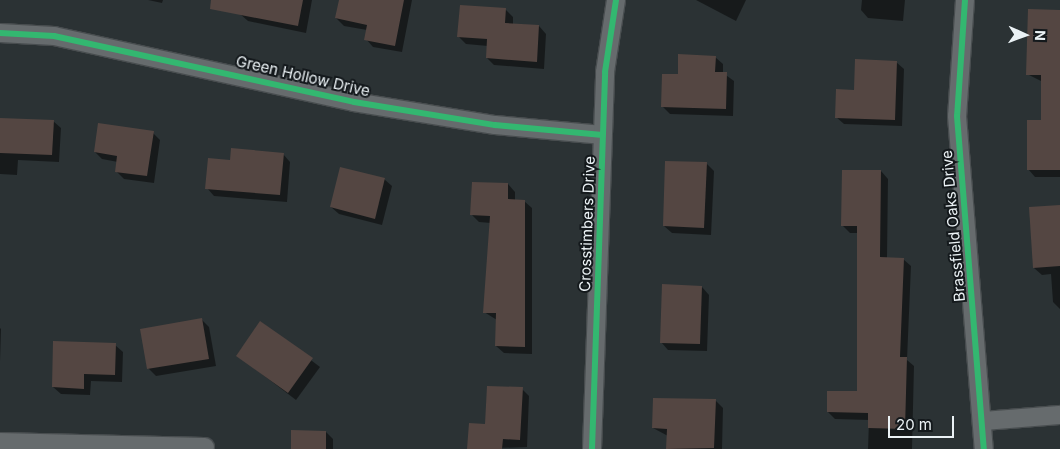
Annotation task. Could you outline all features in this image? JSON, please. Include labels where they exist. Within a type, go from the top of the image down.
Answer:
[{"type":"street","name":"Crosstimbers Drive","points":[[592,449],[605,72],[616,0]]},
{"type":"street","name":"Brassfield Oaks Drive","points":[[965,0],[957,116],[984,449]]},
{"type":"street","name":"Green Hollow Drive","points":[[0,33],[54,36],[362,103],[495,125],[603,134]]},
{"type":"street","points":[[983,421],[1060,415]]},
{"type":"street","points":[[0,442],[205,448]]},
{"type":"building","points":[[211,0],[303,0],[298,26],[210,9]]},
{"type":"building","points":[[339,0],[404,0],[395,46],[364,40],[367,25],[335,18]]},
{"type":"building","points":[[460,5],[506,8],[505,23],[539,25],[537,62],[486,58],[487,39],[457,37]]},
{"type":"building","points":[[1028,9],[1060,10],[1060,170],[1027,170],[1027,120],[1041,120],[1041,75],[1026,75]]},
{"type":"building","points":[[678,54],[716,56],[715,72],[727,72],[726,109],[661,107],[662,74],[678,74]]},
{"type":"building","points":[[855,59],[897,61],[895,120],[835,118],[836,89],[854,90]]},
{"type":"building","points":[[0,118],[54,120],[52,155],[0,153]]},
{"type":"building","points":[[98,123],[154,131],[147,176],[115,172],[117,156],[94,152]]},
{"type":"building","points":[[231,148],[284,153],[280,195],[205,189],[208,158],[230,160]]},
{"type":"building","points":[[665,161],[707,162],[704,228],[663,226]]},
{"type":"building","points":[[340,167],[385,178],[375,219],[330,207]]},
{"type":"building","points":[[842,170],[881,170],[880,257],[904,258],[900,357],[907,357],[905,429],[868,428],[868,413],[827,412],[827,391],[857,391],[857,226],[841,226]]},
{"type":"building","points":[[472,182],[508,183],[508,199],[525,200],[525,347],[495,346],[496,313],[483,313],[490,216],[470,215]]},
{"type":"building","points":[[1060,205],[1060,266],[1033,268],[1029,207]]},
{"type":"building","points":[[662,284],[702,286],[700,344],[660,343]]},
{"type":"building","points":[[202,318],[209,359],[147,369],[140,329]]},
{"type":"building","points":[[260,321],[313,358],[288,393],[236,356]]},
{"type":"building","points":[[53,341],[116,343],[115,375],[84,374],[84,389],[52,387]]},
{"type":"building","points":[[487,386],[523,387],[520,440],[503,439],[502,449],[467,449],[469,423],[485,424]]},
{"type":"building","points":[[653,398],[716,399],[714,448],[666,449],[667,429],[652,428]]},
{"type":"building","points":[[291,430],[326,431],[326,449],[291,449]]},
{"type":"cycle path","points":[[592,449],[605,72],[616,0]]},
{"type":"cycle path","points":[[965,0],[957,116],[984,449]]},
{"type":"cycle path","points":[[0,33],[54,36],[354,102],[495,125],[603,135]]}]
